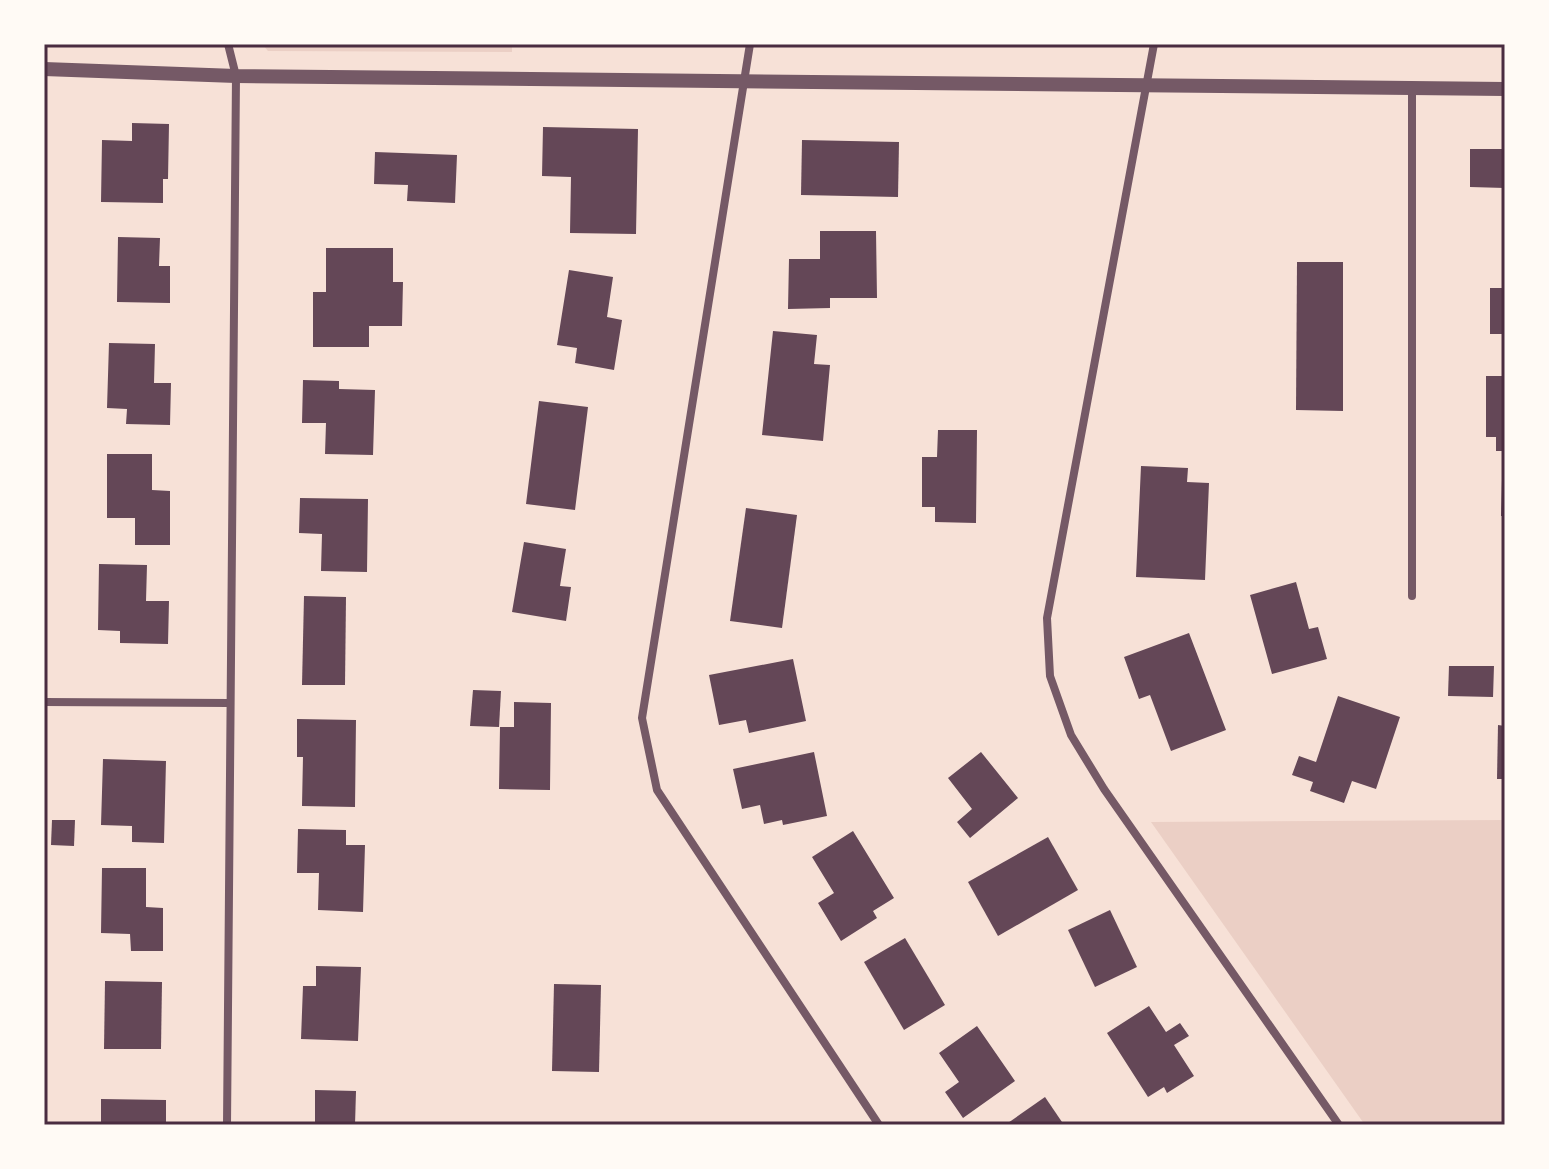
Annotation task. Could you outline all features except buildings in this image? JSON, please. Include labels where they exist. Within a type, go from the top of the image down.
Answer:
[{"type":"street","points":[[227,1125],[236,76],[228,44]]},
{"type":"street","points":[[750,44],[642,718],[657,790],[879,1125]]},
{"type":"street","points":[[1154,44],[1047,618],[1050,676],[1071,735],[1104,789],[1339,1125]]},
{"type":"street","points":[[44,69],[236,76],[1505,89]]},
{"type":"street","points":[[1412,88],[1412,596]]},
{"type":"street","points":[[44,702],[229,703]]},
{"type":"shaded area","points":[[262,44],[512,44],[512,52],[268,51]]},
{"type":"shaded area","points":[[1505,820],[1505,1125],[1365,1125],[1151,822]]}]
